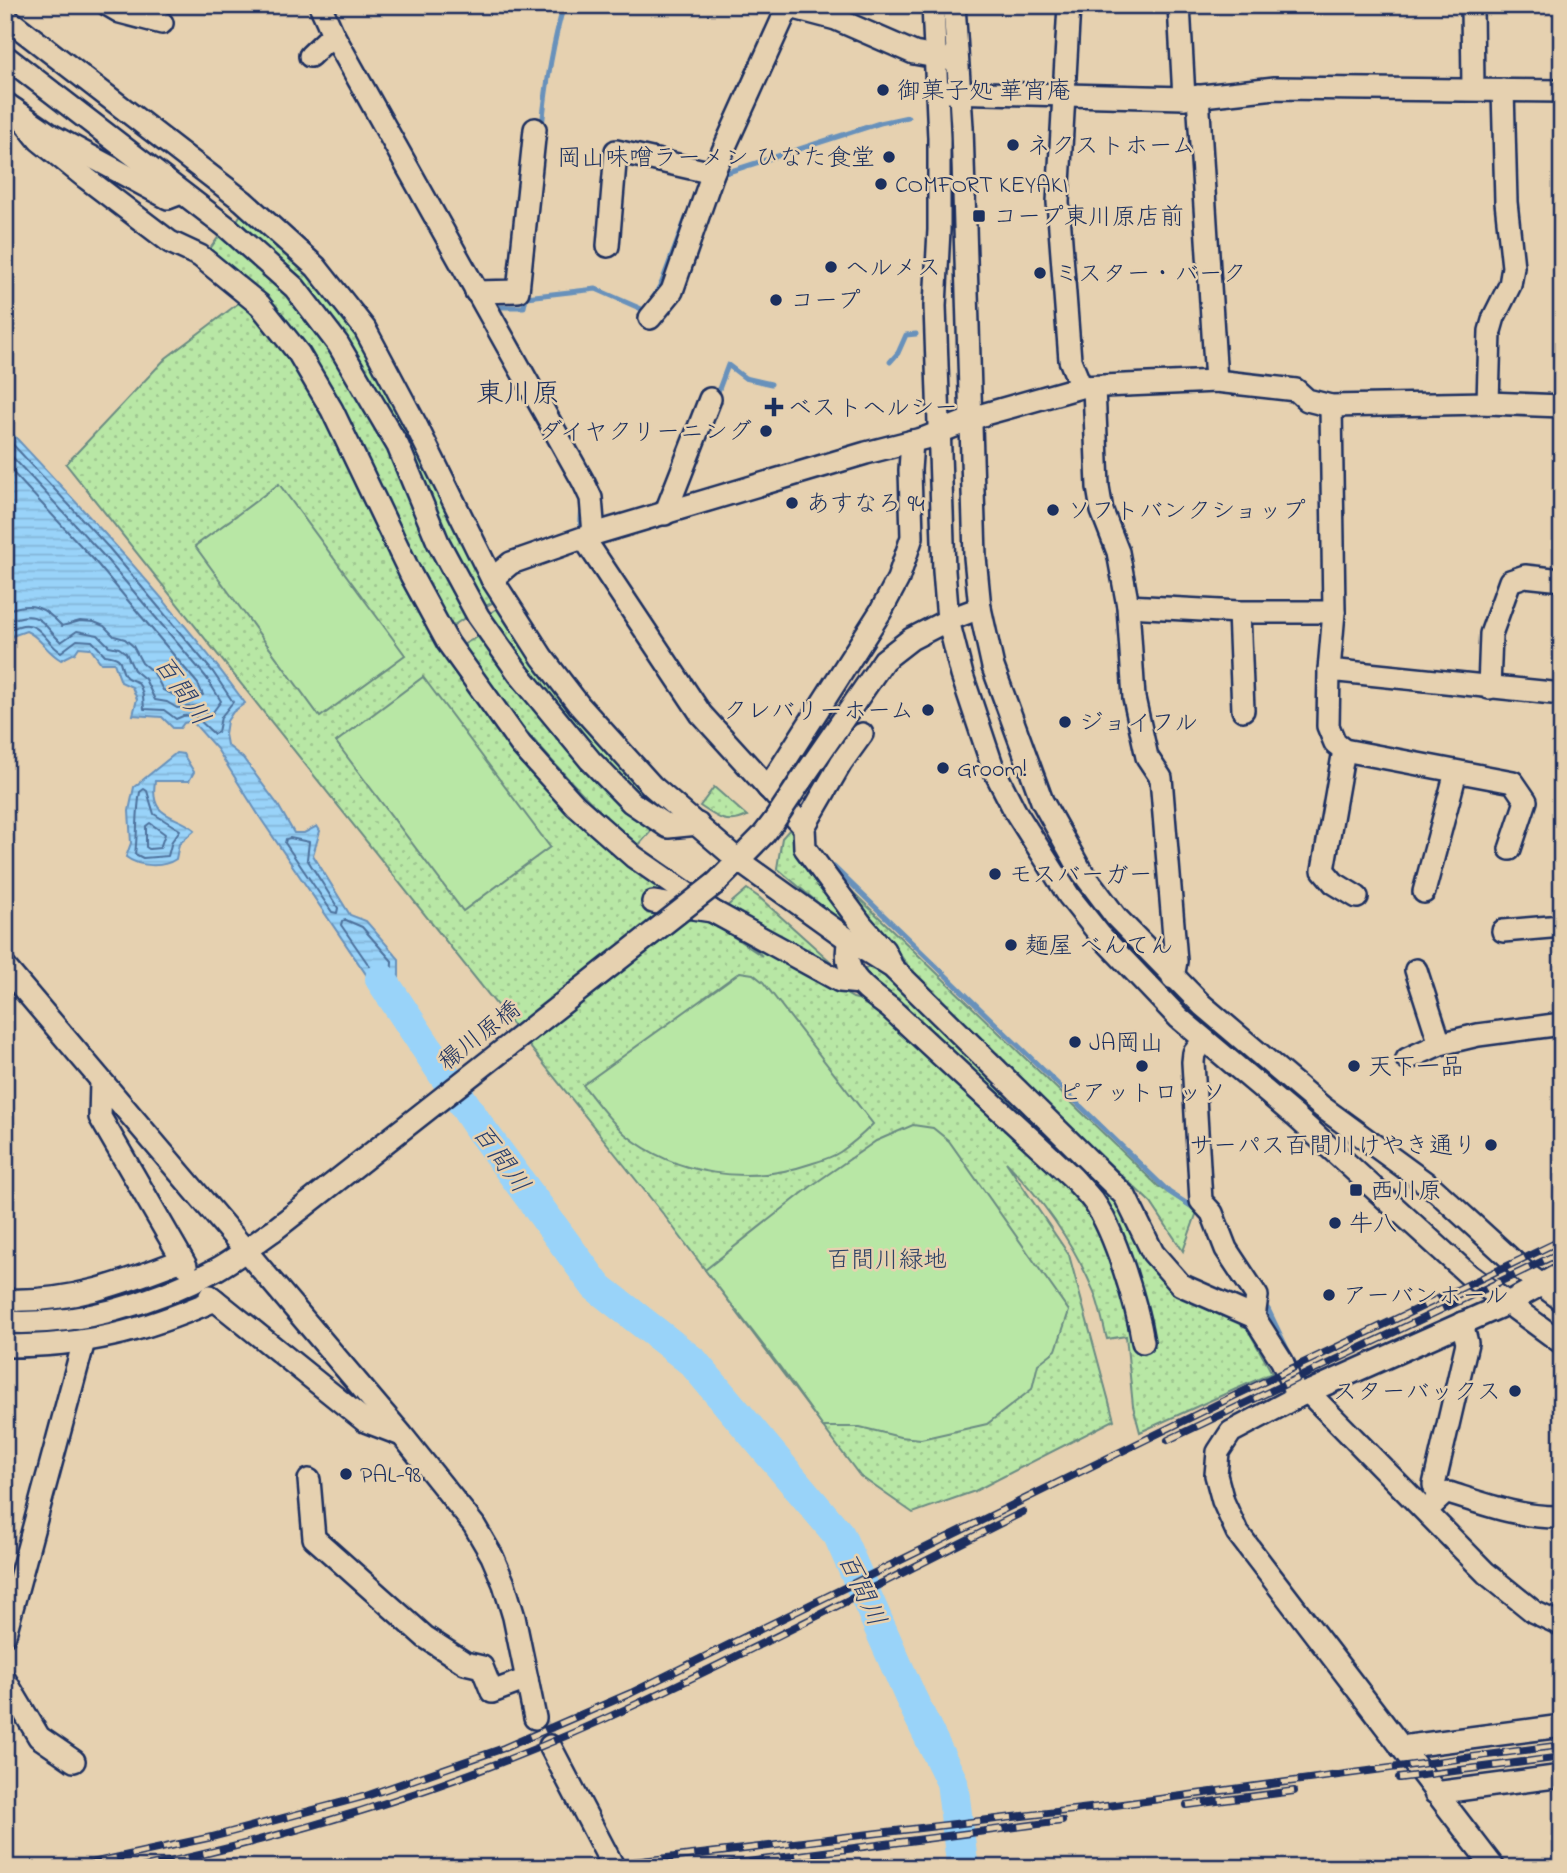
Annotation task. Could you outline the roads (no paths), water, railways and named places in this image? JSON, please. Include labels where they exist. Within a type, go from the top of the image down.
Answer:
[{"type":"street","points":[[107,5],[120,12],[162,23]]},
{"type":"street","points":[[320,5],[333,34],[591,498],[587,543],[701,714],[804,827]]},
{"type":"street","points":[[933,5],[939,230],[935,306],[948,620],[985,749],[1015,811],[1058,882],[1100,935],[1179,1018],[1295,1116],[1469,1275],[1562,1343]]},
{"type":"street","points":[[954,5],[960,93],[975,557],[980,608],[993,667],[1042,801],[1080,869],[1108,907],[1173,978],[1322,1107],[1434,1189],[1528,1275],[1562,1300]]},
{"type":"street","points":[[1069,5],[1058,202],[1070,360],[1087,387],[1102,511],[1118,552],[1128,606],[1134,698],[1147,757],[1161,778],[1176,961],[1173,978]]},
{"type":"street","points":[[1179,5],[1191,97],[1216,381]]},
{"type":"street","points":[[1472,5],[1473,89]]},
{"type":"street","points":[[650,318],[672,291],[713,173],[786,6],[836,19],[914,53],[957,61]]},
{"type":"street","points":[[5,18],[243,201],[316,267],[365,329],[492,579],[542,657],[579,705],[652,786],[739,861],[849,940],[892,967],[1125,1196],[1153,1253],[1181,1285],[1255,1306]]},
{"type":"street","points":[[310,56],[333,34]]},
{"type":"street","points":[[5,56],[228,228],[295,288],[338,344],[398,446],[438,542],[478,616],[519,674],[590,760],[631,802],[668,827],[698,824]]},
{"type":"street","points":[[937,92],[1191,97],[1275,88],[1562,91]]},
{"type":"street","points":[[1489,403],[1490,331],[1510,285],[1513,267],[1506,202],[1503,90]]},
{"type":"street","points":[[9,112],[169,198],[182,193]]},
{"type":"street","points":[[9,112],[86,178],[170,242],[200,256],[260,305],[299,354],[332,410],[411,575],[448,643],[521,745],[575,805],[634,858],[712,911],[840,981],[860,984]]},
{"type":"street","points":[[476,292],[518,291],[536,129]]},
{"type":"street","points":[[608,246],[616,151],[713,173]]},
{"type":"street","points":[[492,579],[511,563],[586,538],[912,442],[985,414],[1087,387],[1216,381],[1296,390],[1307,400],[1331,407],[1489,403],[1562,406]]},
{"type":"street","points":[[666,514],[710,399]]},
{"type":"street","points":[[1331,407],[1334,612],[1328,726],[1335,743],[1345,750],[1513,782],[1526,801],[1510,849]]},
{"type":"street","points":[[768,788],[881,611],[898,579],[912,537],[912,442]]},
{"type":"street","points":[[1489,688],[1491,634],[1510,582],[1525,576],[1562,580]]},
{"type":"street","points":[[1128,606],[1239,612],[1334,612]]},
{"type":"street","name":"穝川原橋","points":[[5,1322],[55,1322],[126,1307],[190,1283],[219,1268],[274,1230],[716,883],[774,821],[884,660],[911,639],[948,620],[980,608]]},
{"type":"street","points":[[1239,612],[1243,710]]},
{"type":"street","points":[[1329,670],[1562,694]]},
{"type":"street","points":[[862,734],[841,763],[804,827],[805,848],[884,950],[892,967]]},
{"type":"street","points":[[1345,750],[1324,870],[1334,883],[1357,897]]},
{"type":"street","points":[[1424,892],[1456,772]]},
{"type":"street","points":[[653,902],[712,911]]},
{"type":"street","points":[[1503,931],[1562,926]]},
{"type":"street","points":[[849,940],[847,964],[860,984],[890,1008],[1062,1167],[1094,1203],[1110,1233],[1138,1314],[1143,1342]]},
{"type":"street","points":[[5,967],[456,1500],[492,1556],[504,1584],[536,1718]]},
{"type":"street","points":[[1416,970],[1440,1044]]},
{"type":"street","points":[[1407,1059],[1440,1044],[1478,1035],[1562,1024]]},
{"type":"street","points":[[1204,1040],[1194,1053],[1193,1062],[1201,1201],[1212,1213],[1226,1249],[1282,1360],[1303,1394],[1431,1506],[1502,1587],[1534,1612],[1562,1625]]},
{"type":"street","points":[[5,1300],[57,1298],[89,1293],[184,1263],[100,1117],[101,1082]]},
{"type":"street","points":[[1494,1868],[1237,1532],[1223,1501],[1216,1475],[1218,1452],[1231,1432],[1303,1394],[1506,1304],[1562,1273]]},
{"type":"street","points":[[5,1346],[43,1346],[132,1331],[174,1317],[213,1298],[365,1421],[402,1435]]},
{"type":"street","points":[[1431,1506],[1467,1343],[1462,1323]]},
{"type":"street","points":[[6,1626],[84,1341]]},
{"type":"street","points":[[309,1480],[314,1538],[425,1636],[465,1663],[482,1667],[492,1692],[527,1679]]},
{"type":"street","points":[[1431,1506],[1449,1493],[1516,1513],[1562,1517]]},
{"type":"street","points":[[5,1680],[39,1737],[74,1761]]},
{"type":"street","points":[[1401,1747],[1562,1726]]},
{"type":"street","points":[[550,1746],[614,1868]]},
{"type":"street","points":[[1435,1793],[1562,1776]]},
{"type":"water","points":[[5,426],[159,595],[245,703],[233,712],[227,721],[227,745],[243,758],[278,805],[294,833],[304,833],[317,826],[320,831],[313,855],[350,915],[366,921],[399,959],[399,991],[412,1013],[395,1017],[217,749],[192,721],[184,723],[180,728],[173,728],[162,717],[133,715],[137,699],[132,687],[121,682],[114,663],[101,663],[90,648],[79,647],[75,653],[61,660],[26,631],[12,636],[9,648],[5,649]]},
{"type":"water","points":[[176,753],[183,754],[194,772],[189,781],[155,781],[156,803],[165,814],[195,830],[179,844],[176,859],[171,862],[158,865],[137,863],[126,857],[131,843],[129,811],[134,787]]},
{"type":"waterway","points":[[542,127],[550,66],[564,5]]},
{"type":"waterway","points":[[722,174],[880,123],[908,117]]},
{"type":"waterway","points":[[651,302],[662,282],[686,218]]},
{"type":"waterway","points":[[495,314],[499,307],[524,307],[526,297],[596,289],[646,311]]},
{"type":"waterway","points":[[890,362],[898,353],[906,335],[916,334]]},
{"type":"waterway","points":[[716,397],[728,365],[745,378],[771,384]]},
{"type":"waterway","points":[[580,533],[582,505]]},
{"type":"waterway","points":[[834,867],[1169,1192],[1197,1210]]},
{"type":"waterway","name":"百間川","points":[[381,979],[479,1127],[596,1286],[693,1362],[839,1535],[910,1696],[952,1782],[965,1868]]},
{"type":"waterway","points":[[1262,1305],[1268,1309],[1291,1357]]},
{"type":"tunnel","points":[[535,1718],[550,1746]]},
{"type":"railway","points":[[69,1868],[212,1837],[366,1796],[504,1748],[631,1693],[1236,1395],[1562,1240]]},
{"type":"railway","points":[[1168,1440],[1562,1252]]},
{"type":"railway","points":[[141,1868],[205,1854],[333,1819],[396,1800],[521,1755],[689,1679],[1023,1512]]},
{"type":"railway","points":[[583,1868],[1115,1805],[1562,1745]]},
{"type":"railway","points":[[1399,1778],[1562,1757]]},
{"type":"railway","points":[[1187,1805],[1294,1791]]},
{"type":"railway","points":[[701,1868],[1062,1821]]},
{"type":"place","name":"御菓子処 華宵庵","points":[[883,90]]},
{"type":"place","name":"ネクストホーム","points":[[1013,145]]},
{"type":"place","name":"岡山味噌ラーメン ひなた食堂","points":[[889,157]]},
{"type":"place","name":"COMFORT KEYAKI","points":[[881,184]]},
{"type":"place","name":"コープ東川原店前","points":[[979,216]]},
{"type":"place","name":"ヘルメス","points":[[831,267]]},
{"type":"place","name":"ミスター・バーク","points":[[1040,273]]},
{"type":"place","name":"コープ","points":[[776,300]]},
{"type":"place","name":"ベストヘルシー","points":[[774,407]]},
{"type":"place","name":"ダイヤクリーニング","points":[[766,431]]},
{"type":"place","name":"あすなろ 94","points":[[792,503]]},
{"type":"place","name":"ソフトバンクショップ","points":[[1053,510]]},
{"type":"place","name":"クレバリーホーム","points":[[928,710]]},
{"type":"place","name":"ジョイフル","points":[[1065,722]]},
{"type":"place","name":"Groom!","points":[[943,768]]},
{"type":"place","name":"モスバーガー","points":[[995,874]]},
{"type":"place","name":"麺屋 べんてん","points":[[1011,945]]},
{"type":"place","name":"JA岡山","points":[[1075,1042]]},
{"type":"place","name":"ピアットロッソ","points":[[1142,1066]]},
{"type":"place","name":"天下一品","points":[[1354,1066]]},
{"type":"place","name":"サーパス百間川けやき通り","points":[[1491,1145]]},
{"type":"place","name":"西川原","points":[[1356,1190]]},
{"type":"place","name":"牛八","points":[[1335,1223]]},
{"type":"place","name":"アーバンホール","points":[[1329,1295]]},
{"type":"place","name":"スターバックス","points":[[1515,1391]]},
{"type":"place","name":"PAL-98","points":[[346,1474]]},
{"type":"district","name":"東川原","points":[[518,392]]},
{"type":"park label","name":"百間川緑地","points":[[887,1259]]}]
